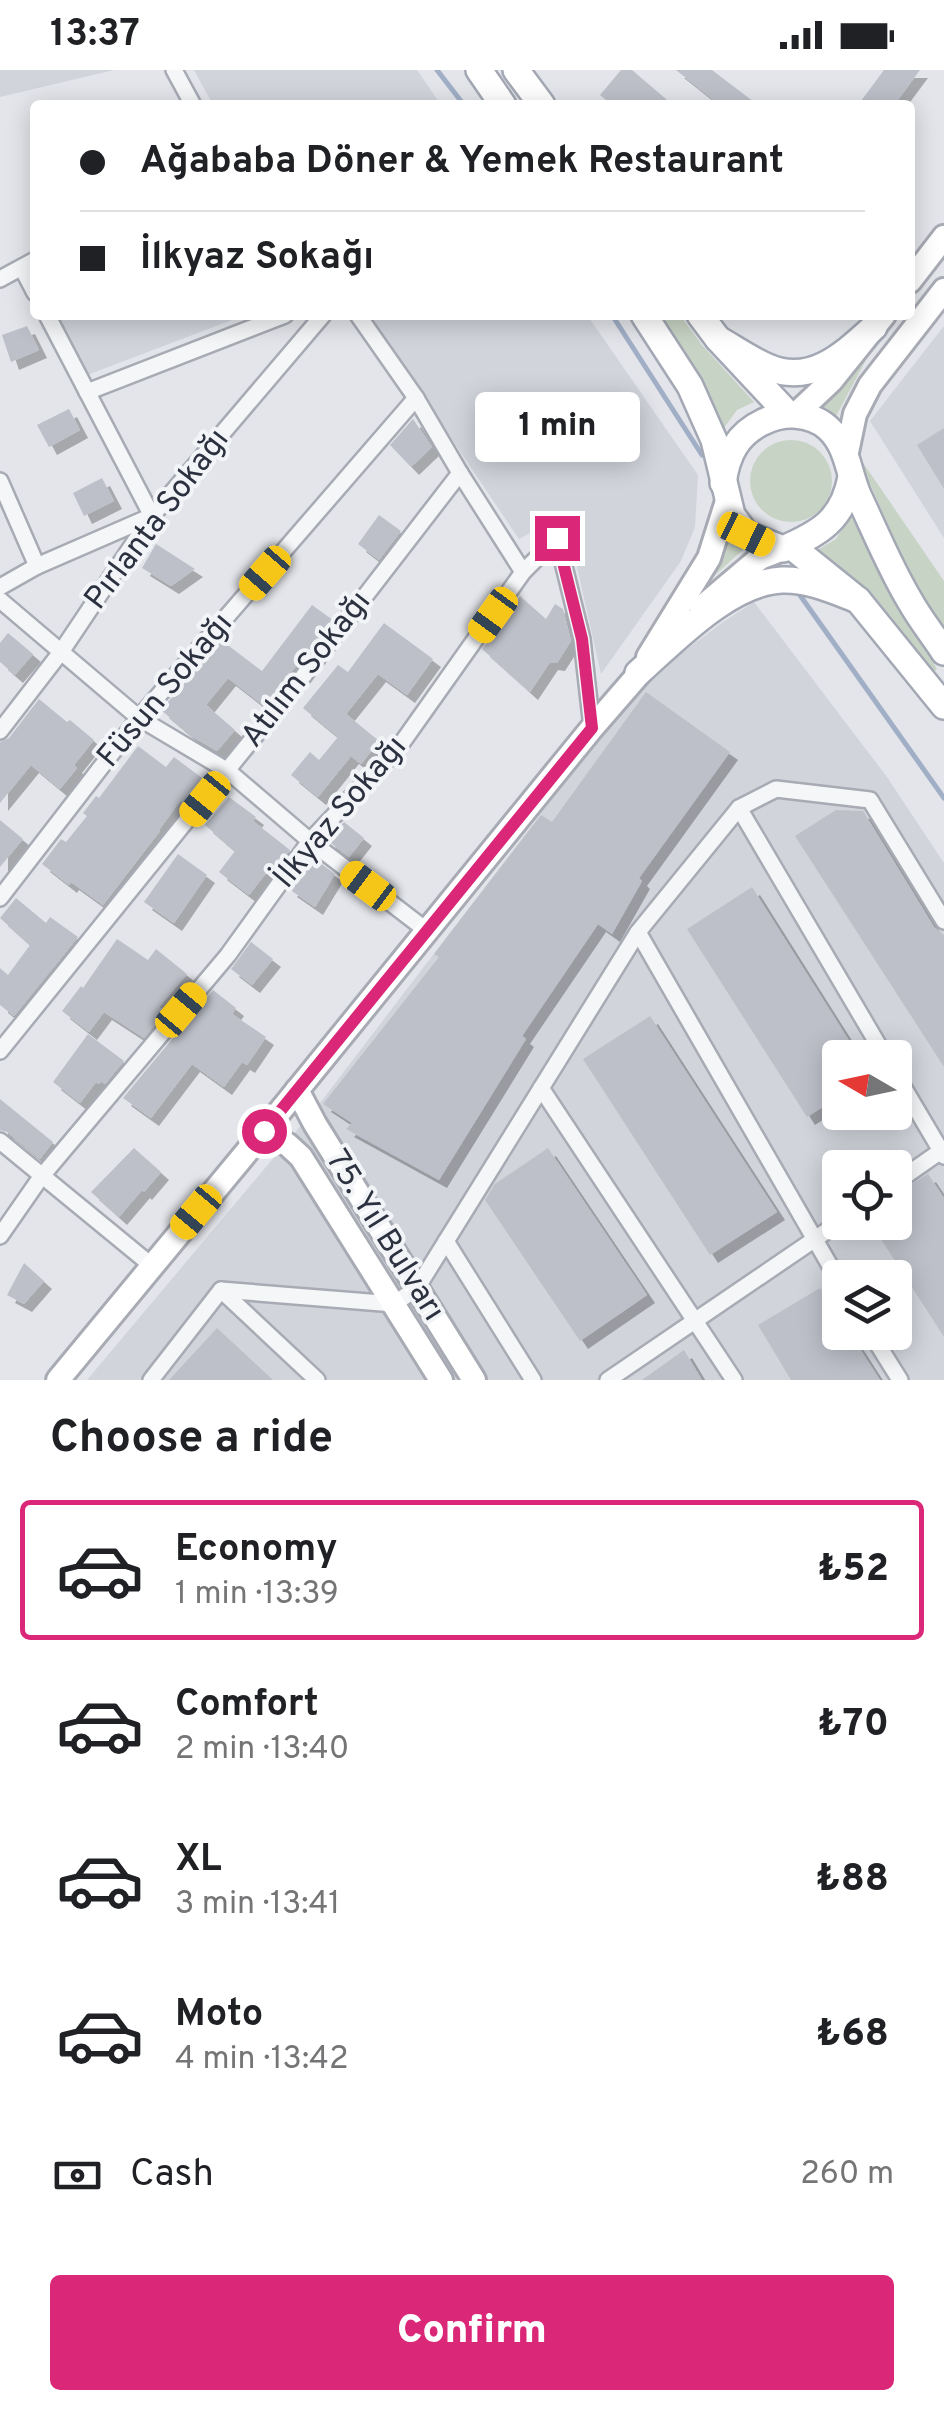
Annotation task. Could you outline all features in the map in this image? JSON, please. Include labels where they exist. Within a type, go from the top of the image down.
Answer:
[{"type":"main road","points":[[479,70],[500,100]]},
{"type":"main road","points":[[516,70],[538,100]]},
{"type":"main road","points":[[915,275],[944,237]]},
{"type":"main road","points":[[58,1380],[638,673],[721,589],[760,558],[817,534],[832,520],[848,496],[855,414],[870,385],[944,290]]},
{"type":"main road","points":[[647,320],[690,386],[714,440],[732,515],[746,534],[787,548],[858,600],[944,706]]},
{"type":"main road","points":[[704,320],[792,415]]},
{"type":"main road","points":[[792,415],[831,381],[879,321]]},
{"type":"main road","points":[[718,339],[771,369],[807,373],[842,356],[879,321]]},
{"type":"main road","points":[[638,673],[709,558],[725,492],[726,464],[734,444],[750,428],[772,418],[792,415],[808,416],[825,425],[839,440],[909,600],[944,652]]},
{"type":"main road","points":[[638,673],[699,618],[753,584],[784,580],[818,585],[858,600]]},
{"type":"main road","name":"75. Yıl Bulvarı","points":[[296,1090],[474,1380]]},
{"type":"main road","name":"75. Yıl Bulvarı","points":[[264,1131],[301,1156],[441,1380]]},
{"type":"street","points":[[174,70],[190,100]]},
{"type":"street","points":[[0,278],[29,264]]},
{"type":"street","points":[[0,587],[37,566],[152,516],[49,320]]},
{"type":"street","points":[[87,392],[273,320]]},
{"type":"street","name":"Pırlanta Sokağı","points":[[0,730],[60,652],[152,516],[319,320]]},
{"type":"street","points":[[361,320],[416,398],[524,572]]},
{"type":"street","name":"Füsun Sokağı","points":[[0,898],[139,718],[416,398]]},
{"type":"street","name":"Atılım Sokağı","points":[[0,1050],[228,771],[460,473]]},
{"type":"street","points":[[0,481],[37,566]]},
{"type":"street","name":"İlkyaz Sokağı","points":[[0,1236],[41,1176],[228,955],[310,841],[400,747],[524,572],[557,538],[582,639],[592,728]]},
{"type":"street","points":[[0,600],[139,718],[228,771],[310,841],[426,930]]},
{"type":"street","points":[[221,1290],[394,1304],[417,1288],[638,932],[739,808],[776,789],[870,800],[944,922]]},
{"type":"street","points":[[739,808],[875,1040]]},
{"type":"street","points":[[638,932],[825,1260]]},
{"type":"street","points":[[541,1088],[734,1380]]},
{"type":"street","points":[[912,1102],[943,1154],[912,1173]]},
{"type":"street","points":[[0,1141],[151,1265]]},
{"type":"street","points":[[608,1380],[822,1234]]},
{"type":"street","points":[[446,1241],[532,1380]]},
{"type":"street","points":[[151,1380],[221,1290]]},
{"type":"street","points":[[221,1290],[316,1380]]},
{"type":"street","points":[[881,1350],[900,1380]]},
{"type":"shaded area","points":[[0,70],[114,70],[0,97]]},
{"type":"shaded area","points":[[194,70],[417,70],[438,100],[210,100]]},
{"type":"shaded area","points":[[58,320],[232,320],[82,377]]},
{"type":"shaded area","points":[[371,320],[590,320],[698,475],[695,527],[681,561],[601,674],[565,514],[519,539]]},
{"type":"shaded area","points":[[944,326],[944,538],[870,421]]},
{"type":"shaded area","points":[[754,602],[887,777],[944,863],[944,1380],[87,1380],[323,1099],[639,685]]},
{"type":"green space","points":[[659,320],[684,320],[754,402],[737,410],[721,432]]},
{"type":"green space","points":[[874,345],[835,418],[814,407]]},
{"type":"green space","points":[[783,440],[799,440],[825,458],[832,481],[829,497],[820,510],[799,522],[783,522],[757,504],[750,489],[750,473],[768,447]]},
{"type":"green space","points":[[857,454],[944,581],[944,636],[920,598]]},
{"type":"green space","points":[[851,516],[887,588],[937,669],[930,674],[816,551],[836,539]]},
{"type":"green space","points":[[729,530],[746,547],[695,593]]},
{"type":"building","points":[[621,70],[632,70],[667,100],[606,100],[600,95]]},
{"type":"building","points":[[676,70],[712,70],[751,100],[714,100]]},
{"type":"building","points":[[884,70],[920,70],[898,100],[862,100]]},
{"type":"building","points":[[27,326],[39,350],[11,362],[2,335]]},
{"type":"building","points":[[69,409],[80,430],[49,447],[37,425]]},
{"type":"building","points":[[413,419],[432,447],[411,467],[390,445]]},
{"type":"building","points":[[944,428],[944,489],[917,445]]},
{"type":"building","points":[[102,478],[114,501],[84,516],[73,493]]},
{"type":"building","points":[[379,515],[401,531],[379,560],[358,544]]},
{"type":"building","points":[[156,544],[195,569],[171,586],[142,568]]},
{"type":"building","points":[[520,596],[546,619],[555,604],[563,609],[571,641],[557,663],[550,662],[530,692],[482,649]]},
{"type":"building","points":[[312,605],[333,620],[264,706],[228,678],[206,705],[235,730],[217,751],[161,710],[221,640],[262,671]]},
{"type":"building","points":[[384,623],[433,659],[407,695],[378,674],[346,714],[379,741],[361,764],[351,756],[318,797],[291,775],[310,752],[319,760],[338,737],[303,708],[338,665],[348,672]]},
{"type":"building","points":[[8,633],[33,654],[15,675],[0,662],[0,643]]},
{"type":"building","points":[[646,692],[730,752],[639,878],[642,881],[612,934],[598,924],[522,1036],[526,1039],[439,1180],[346,1129],[352,1123],[323,1104],[439,957],[434,954],[541,815],[552,822]]},
{"type":"building","points":[[39,699],[94,740],[60,789],[31,765],[0,803],[0,742],[9,738]]},
{"type":"building","points":[[138,746],[166,767],[174,757],[202,778],[184,803],[180,801],[103,905],[42,864],[61,839],[66,842],[87,816],[83,813]]},
{"type":"building","points":[[229,797],[290,850],[271,876],[266,873],[249,895],[219,872],[235,851],[205,825]]},
{"type":"building","points":[[836,810],[863,811],[934,927],[944,935],[944,1067],[795,836]]},
{"type":"building","points":[[0,820],[23,839],[0,867]]},
{"type":"building","points":[[344,822],[364,838],[349,857],[327,840]]},
{"type":"building","points":[[178,854],[207,875],[174,923],[144,902]]},
{"type":"building","points":[[312,857],[335,874],[315,907],[289,889]]},
{"type":"building","points":[[752,887],[849,1040],[822,1040],[822,1107],[807,1117],[687,929]]},
{"type":"building","points":[[16,898],[46,923],[50,917],[78,937],[14,1016],[0,1005],[0,968],[8,975],[30,945],[0,918]]},
{"type":"building","points":[[117,939],[148,960],[156,949],[187,974],[159,1007],[165,1012],[144,1038],[104,1012],[89,1032],[62,1011]]},
{"type":"building","points":[[251,942],[273,959],[252,985],[231,969]]},
{"type":"building","points":[[213,990],[236,1008],[232,1014],[266,1037],[247,1065],[242,1062],[224,1087],[192,1064],[151,1118],[123,1098]]},
{"type":"building","points":[[650,1016],[777,1212],[710,1255],[583,1059]]},
{"type":"building","points":[[88,1034],[124,1061],[105,1084],[96,1082],[80,1103],[53,1082]]},
{"type":"building","points":[[0,1099],[53,1142],[40,1159],[0,1130]]},
{"type":"building","points":[[134,1148],[161,1172],[119,1217],[91,1192]]},
{"type":"building","points":[[548,1148],[647,1295],[580,1341],[485,1200],[495,1184]]},
{"type":"building","points":[[928,1174],[944,1198],[944,1337],[912,1287],[912,1260],[894,1260],[882,1240],[912,1240],[912,1184]]},
{"type":"building","points":[[24,1263],[44,1281],[24,1304],[7,1295]]},
{"type":"building","points":[[820,1288],[822,1350],[861,1350],[880,1380],[791,1380],[758,1325]]},
{"type":"building","points":[[217,1328],[273,1380],[169,1380]]},
{"type":"building","points":[[684,1350],[702,1380],[642,1380]]},
{"type":"waterway","points":[[437,70],[460,100]]},
{"type":"waterway","points":[[615,320],[702,455]]},
{"type":"waterway","points":[[797,591],[944,798]]},
{"type":"route","points":[[264,1131],[592,728],[582,639],[557,538]]}]
